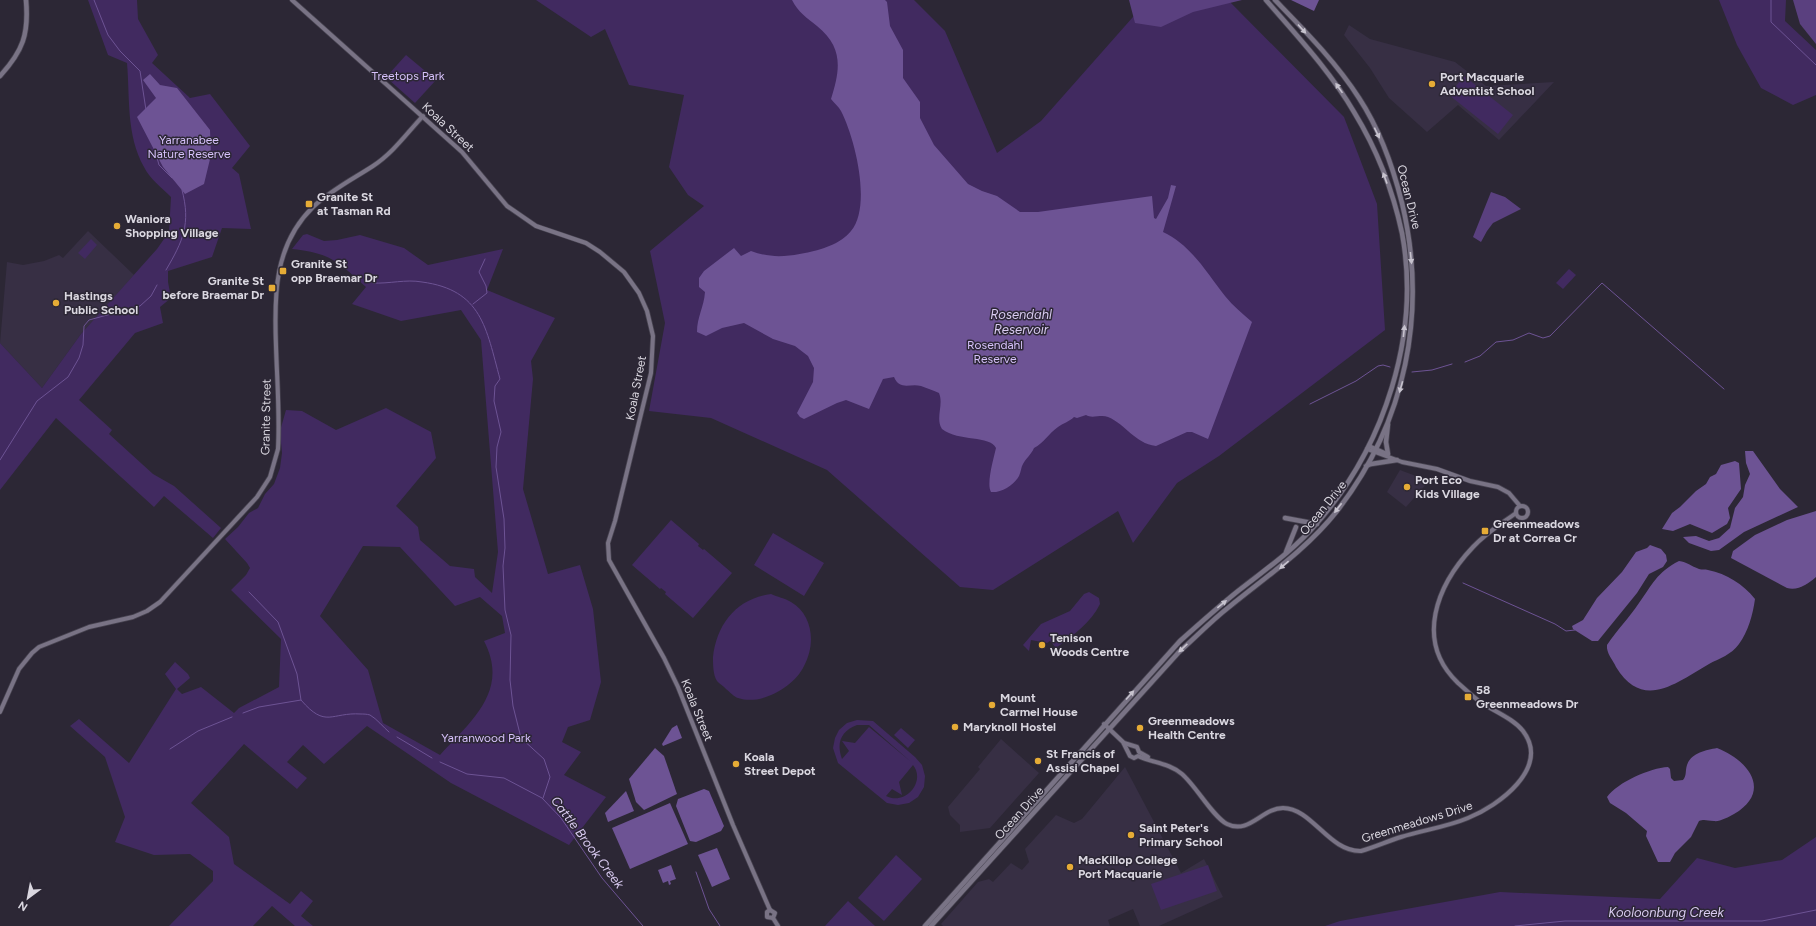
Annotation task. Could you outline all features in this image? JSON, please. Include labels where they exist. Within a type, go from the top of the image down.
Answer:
[{"type":"main road","points":[[0,76],[15,58],[24,40],[27,22],[26,0]]},
{"type":"main road","name":"Ocean Drive","points":[[925,926],[1104,724],[1180,641],[1223,603],[1284,555],[1316,524],[1343,490],[1368,447],[1386,402],[1402,345],[1406,288],[1402,234],[1374,148],[1354,110],[1323,66],[1266,0]]},
{"type":"main road","name":"Ocean Drive","points":[[931,926],[1163,669],[1229,606],[1284,564],[1312,538],[1337,510],[1375,450],[1397,398],[1407,355],[1413,315],[1413,276],[1407,224],[1398,187],[1388,155],[1364,106],[1338,68],[1275,0]]},
{"type":"main road","points":[[1354,110],[1364,106]]},
{"type":"main road","points":[[1388,420],[1386,442],[1388,454]]},
{"type":"main road","points":[[1366,466],[1397,460]]},
{"type":"main road","points":[[1284,518],[1316,524]]},
{"type":"main road","points":[[1284,555],[1296,527]]},
{"type":"main road","points":[[1306,534],[1312,538]]},
{"type":"street","name":"Koala Street","points":[[292,0],[462,152],[498,196],[514,212],[536,226],[586,243],[600,252],[624,272],[639,292],[647,311],[653,336],[651,373],[615,521],[608,543],[608,556],[610,564],[664,658],[678,687],[730,818],[770,910],[767,912],[767,916],[774,918],[778,926]]},
{"type":"street","name":"Granite Street","points":[[0,712],[13,678],[32,653],[53,640],[109,621],[133,617],[155,606],[244,513],[262,491],[273,469],[278,449],[275,305],[277,279],[285,250],[298,226],[314,207],[340,186],[382,159],[422,116]]},
{"type":"street","points":[[1368,447],[1397,460],[1436,468],[1470,481],[1506,490],[1519,507],[1526,508],[1527,514],[1522,518],[1516,514],[1519,507]]},
{"type":"street","points":[[1375,450],[1405,462]]},
{"type":"street","name":"Greenmeadows Drive","points":[[1104,724],[1123,742],[1128,750],[1128,754],[1132,757],[1139,754],[1171,766],[1183,775],[1219,818],[1227,824],[1239,827],[1244,826],[1274,809],[1290,809],[1301,814],[1340,845],[1356,851],[1368,849],[1399,838],[1462,821],[1493,806],[1510,792],[1528,768],[1531,754],[1529,741],[1517,725],[1479,701],[1449,673],[1441,662],[1436,650],[1433,625],[1445,588],[1461,561],[1483,537],[1516,514]]},
{"type":"street","name":"Greenmeadows Drive","points":[[1123,742],[1138,748],[1139,754]]},
{"type":"street","points":[[1128,750],[1132,746]]},
{"type":"shaded area","points":[[1129,0],[1242,0],[1193,12],[1161,27],[1135,23]]},
{"type":"shaded area","points":[[1793,0],[1816,0],[1816,44],[1800,24]]},
{"type":"shaded area","name":"Port Macquarie Adventist School","points":[[1349,25],[1370,39],[1455,62],[1486,86],[1554,82],[1499,140],[1458,105],[1427,132],[1389,98],[1370,68],[1344,35]]},
{"type":"shaded area","points":[[1491,192],[1505,197],[1521,209],[1493,223],[1481,242],[1473,237]]},
{"type":"shaded area","name":"Hastings Public School","points":[[88,231],[134,275],[81,334],[42,388],[0,343],[7,262],[23,265],[44,261],[59,255],[63,258]]},
{"type":"shaded area","name":"Port Eco Kids Village","points":[[1400,470],[1429,481],[1406,507],[1387,492]]},
{"type":"shaded area","points":[[1001,739],[1039,773],[990,828],[960,832],[960,825],[950,815],[948,807],[980,769],[978,767]]},
{"type":"shaded area","points":[[1125,767],[1181,873],[1204,859],[1223,897],[1159,926],[1140,926],[1133,909],[1108,920],[1110,926],[943,926],[941,924],[978,882],[989,879],[993,882],[1011,863],[1022,870],[1029,862],[1025,849],[1056,815],[1074,823],[1082,819]]},
{"type":"green space","name":"Yarranabee Nature Reserve","points":[[88,0],[137,0],[138,19],[158,55],[152,63],[190,98],[210,94],[250,146],[232,168],[239,174],[251,229],[222,228],[212,257],[168,271],[168,282],[171,298],[160,307],[163,323],[135,333],[79,400],[112,430],[109,434],[153,474],[174,486],[221,528],[213,538],[164,496],[154,507],[56,418],[0,490],[0,343],[42,388],[81,334],[157,249],[169,232],[171,197],[152,179],[146,171],[138,155],[134,142],[130,116],[127,63],[108,55]]},
{"type":"green space","name":"Rosendahl Reserve","points":[[536,0],[914,0],[945,31],[997,153],[1041,121],[1148,0],[1228,0],[1344,117],[1377,204],[1385,330],[1219,456],[1177,483],[1133,543],[1118,511],[993,590],[960,587],[827,470],[711,418],[649,411],[665,323],[650,251],[704,206],[688,195],[669,167],[684,95],[629,85],[605,29],[591,37]]},
{"type":"green space","points":[[1719,0],[1786,0],[1785,21],[1816,50],[1816,95],[1793,105],[1761,88],[1737,45]]},
{"type":"green space","name":"Treetops Park","points":[[406,55],[436,80],[415,103],[388,79],[388,75]]},
{"type":"green space","points":[[1464,76],[1513,115],[1498,134],[1449,95]]},
{"type":"green space","name":"Yarranwood Park","points":[[307,234],[324,241],[360,235],[404,248],[428,265],[503,249],[487,290],[555,318],[531,361],[533,379],[523,489],[548,574],[580,565],[593,609],[601,682],[590,720],[568,727],[562,742],[581,752],[564,775],[606,797],[569,845],[451,783],[367,726],[324,764],[303,745],[287,762],[307,778],[297,789],[244,744],[191,803],[229,837],[234,864],[290,904],[301,891],[313,901],[301,916],[313,926],[295,926],[272,906],[253,926],[169,926],[213,881],[213,871],[190,854],[154,855],[115,842],[125,817],[105,757],[70,726],[79,719],[129,763],[176,689],[165,674],[175,662],[188,674],[190,678],[177,689],[182,694],[201,687],[234,713],[239,708],[279,687],[281,639],[231,590],[246,575],[250,568],[225,539],[238,527],[249,513],[258,508],[265,494],[274,484],[280,468],[282,453],[280,431],[286,410],[302,411],[336,430],[386,408],[431,432],[436,458],[396,506],[418,527],[420,540],[450,566],[474,569],[475,577],[492,593],[498,552],[481,340],[461,310],[401,321],[352,304],[366,287],[333,260],[316,253],[292,249],[303,235]],"holes":[[[363,546],[400,547],[455,606],[480,597],[502,616],[505,633],[484,641],[491,659],[492,675],[490,690],[474,717],[464,730],[440,755],[383,723],[368,670],[320,616]]]},
{"type":"green space","points":[[91,239],[97,245],[85,259],[78,253]]},
{"type":"green space","points":[[1569,269],[1576,275],[1563,289],[1556,283]]},
{"type":"green space","points":[[671,520],[699,544],[698,546],[703,550],[704,549],[732,573],[693,618],[665,594],[666,592],[661,588],[660,589],[632,565]]},
{"type":"green space","points":[[773,533],[824,563],[804,596],[754,565]]},
{"type":"green space","points":[[1089,592],[1099,598],[1100,604],[1087,623],[1075,633],[1056,648],[1050,641],[1047,643],[1031,640],[1029,651],[1023,645],[1041,624],[1070,611],[1084,594]]},
{"type":"green space","points":[[771,594],[791,602],[804,614],[808,622],[811,640],[808,657],[799,674],[793,681],[776,693],[757,699],[747,700],[738,698],[716,679],[713,660],[715,645],[724,624],[738,607],[748,601]]},
{"type":"green space","points":[[857,720],[873,721],[915,757],[922,765],[925,776],[924,787],[918,797],[909,803],[898,805],[887,803],[838,763],[833,748],[835,738],[839,730],[847,723]],"holes":[[[857,725],[869,725],[910,761],[869,727],[855,743],[842,741],[849,751],[842,759],[840,753],[841,738],[847,731]],[[913,765],[917,778],[912,790],[907,795],[900,798],[886,796],[892,789],[902,795],[899,782]]]},
{"type":"green space","points":[[901,728],[915,740],[908,748],[894,735]]},
{"type":"green space","points":[[1816,837],[1816,926],[1325,926],[1340,921],[1500,892],[1660,899],[1697,858],[1735,868],[1782,860]]},
{"type":"green space","points":[[896,855],[922,879],[884,921],[858,898]]},
{"type":"green space","points":[[1208,865],[1217,891],[1161,910],[1151,884]]},
{"type":"green space","points":[[848,901],[875,926],[825,926]]},
{"type":"water","name":"Rosendahl Reservoir","points":[[792,0],[885,0],[887,2],[890,26],[903,50],[903,78],[920,102],[920,118],[934,145],[968,184],[997,196],[1020,212],[1038,212],[1152,196],[1154,218],[1156,219],[1168,198],[1171,185],[1176,186],[1163,232],[1182,244],[1198,260],[1228,300],[1252,322],[1208,439],[1192,432],[1187,432],[1156,446],[1136,438],[1115,420],[1108,417],[1091,417],[1086,415],[1077,418],[1074,417],[1058,427],[1041,444],[1034,448],[1024,462],[1019,476],[1014,482],[1003,490],[991,492],[989,483],[996,448],[993,444],[987,441],[957,436],[942,429],[939,420],[941,402],[939,393],[917,385],[906,386],[899,384],[894,377],[883,379],[869,409],[846,400],[804,419],[797,413],[813,382],[814,368],[808,356],[795,346],[773,339],[744,323],[722,328],[706,336],[697,332],[705,292],[699,287],[699,278],[704,271],[734,248],[741,256],[751,251],[764,255],[778,256],[811,252],[830,246],[842,240],[851,231],[857,220],[861,189],[856,154],[841,111],[831,99],[838,69],[836,51],[826,34],[800,11]]},
{"type":"water","points":[[1291,0],[1319,0],[1314,11]]},
{"type":"water","points":[[150,74],[160,85],[177,88],[210,130],[211,155],[204,184],[185,194],[163,167],[137,117],[156,98],[143,80]]},
{"type":"water","points":[[1745,451],[1753,451],[1780,489],[1798,507],[1744,532],[1719,550],[1711,551],[1689,543],[1683,537],[1696,536],[1709,541],[1719,538],[1730,528],[1735,508],[1743,497],[1745,485],[1750,474],[1746,463]]},
{"type":"water","points":[[1735,461],[1739,463],[1741,489],[1728,508],[1730,518],[1727,524],[1712,533],[1690,524],[1673,531],[1662,529],[1672,513],[1706,484],[1710,477],[1716,474],[1721,465]]},
{"type":"water","points":[[1816,511],[1816,577],[1799,588],[1787,588],[1731,558],[1733,551],[1755,535],[1787,520]]},
{"type":"water","points":[[1650,545],[1661,549],[1666,555],[1667,561],[1663,567],[1649,574],[1637,593],[1598,641],[1592,641],[1573,629],[1572,626],[1583,620],[1597,598],[1622,572],[1636,552],[1647,548]]},
{"type":"water","points":[[1679,561],[1699,569],[1722,574],[1740,584],[1755,599],[1750,623],[1736,648],[1725,656],[1672,685],[1660,689],[1649,690],[1637,688],[1626,680],[1616,667],[1609,654],[1607,645],[1660,574],[1671,565]]},
{"type":"water","points":[[677,725],[682,738],[663,746],[662,744],[672,728]]},
{"type":"water","points":[[655,748],[664,756],[677,794],[644,810],[636,802],[629,779]]},
{"type":"water","points":[[1717,748],[1728,753],[1746,768],[1752,777],[1754,786],[1752,796],[1746,805],[1727,818],[1716,821],[1699,821],[1691,837],[1675,853],[1670,862],[1658,862],[1646,836],[1647,831],[1626,813],[1610,803],[1607,797],[1612,791],[1626,781],[1652,770],[1668,767],[1670,769],[1671,778],[1674,781],[1683,780],[1687,765],[1695,755]]},
{"type":"water","points":[[704,789],[709,791],[724,826],[721,831],[696,842],[690,841],[676,806],[678,799]]},
{"type":"water","points":[[626,791],[634,811],[608,822],[605,813]]},
{"type":"water","points":[[670,803],[688,844],[630,869],[612,828]]},
{"type":"water","points":[[717,848],[730,879],[712,887],[698,855]]},
{"type":"water","points":[[671,865],[676,879],[670,881],[671,884],[669,885],[668,881],[663,883],[658,870]]},
{"type":"waterway","points":[[94,0],[108,35],[120,51],[140,71],[146,110]]},
{"type":"waterway","name":"Kooloonbung Creek","points":[[1771,0],[1771,22],[1816,65]]},
{"type":"waterway","points":[[156,154],[159,165],[172,178]]},
{"type":"waterway","points":[[166,270],[177,250],[184,232],[186,213],[182,190]]},
{"type":"waterway","points":[[473,304],[487,293],[486,286],[479,272],[485,259]]},
{"type":"waterway","points":[[373,283],[416,281],[442,286],[458,293],[478,314],[490,343],[500,379],[495,386],[494,401],[501,432],[497,447],[496,467],[504,519],[505,548],[503,566],[505,610],[511,635],[510,680],[513,706],[521,738],[544,759],[550,777],[543,798]]},
{"type":"waterway","points":[[1465,362],[1480,356],[1496,342],[1513,340],[1529,333],[1543,338],[1550,336],[1602,283],[1724,389]]},
{"type":"waterway","points":[[0,460],[37,401],[68,377],[79,358],[83,345],[84,326],[89,320],[140,306],[151,296],[157,285]]},
{"type":"waterway","points":[[1412,372],[1432,370],[1452,364]]},
{"type":"waterway","points":[[1310,404],[1356,381],[1378,366],[1383,365],[1390,367]]},
{"type":"waterway","points":[[1463,583],[1555,624],[1566,631],[1575,630]]},
{"type":"waterway","name":"Cattle Brook Creek","points":[[249,592],[278,622],[297,674],[301,700]]},
{"type":"waterway","name":"Cattle Brook Creek","points":[[243,713],[259,707],[301,700],[310,709],[323,717],[351,714],[370,715],[389,732]]},
{"type":"waterway","name":"Cattle Brook Creek","points":[[170,749],[198,731],[232,717]]},
{"type":"waterway","name":"Cattle Brook Creek","points":[[397,737],[432,758]]},
{"type":"waterway","name":"Cattle Brook Creek","points":[[440,762],[467,774],[504,778],[542,798],[561,818],[602,878],[643,926]]},
{"type":"waterway","points":[[696,872],[709,909],[720,926]]},
{"type":"waterway","name":"Kooloonbung Creek","points":[[1515,926],[1565,921],[1762,921],[1816,910]]},
{"type":"place","name":"Port Macquarie Adventist School","points":[[1432,84]]},
{"type":"place","name":"Granite St at Tasman Rd","points":[[309,204]]},
{"type":"place","name":"Waniora Shopping Village","points":[[117,226]]},
{"type":"place","name":"Granite St opp Braemar Dr","points":[[283,271]]},
{"type":"place","name":"Granite St before Braemar Dr","points":[[272,288]]},
{"type":"place","name":"Hastings Public School","points":[[56,303]]},
{"type":"place","name":"Port Eco Kids Village","points":[[1407,487]]},
{"type":"place","name":"Greenmeadows Dr at Correa Cr","points":[[1485,531]]},
{"type":"place","name":"Tenison Woods Centre","points":[[1042,645]]},
{"type":"place","name":"58 Greenmeadows Dr","points":[[1468,697]]},
{"type":"place","name":"Mount Carmel House","points":[[992,705]]},
{"type":"place","name":"Maryknoll Hostel","points":[[955,727]]},
{"type":"place","name":"Greenmeadows Health Centre","points":[[1140,728]]},
{"type":"place","name":"St Francis of Assisi Chapel","points":[[1038,761]]},
{"type":"place","name":"Koala Street Depot","points":[[736,764]]},
{"type":"place","name":"Saint Peter's Primary School","points":[[1131,835]]},
{"type":"place","name":"MacKillop College Port Macquarie","points":[[1070,867]]}]
